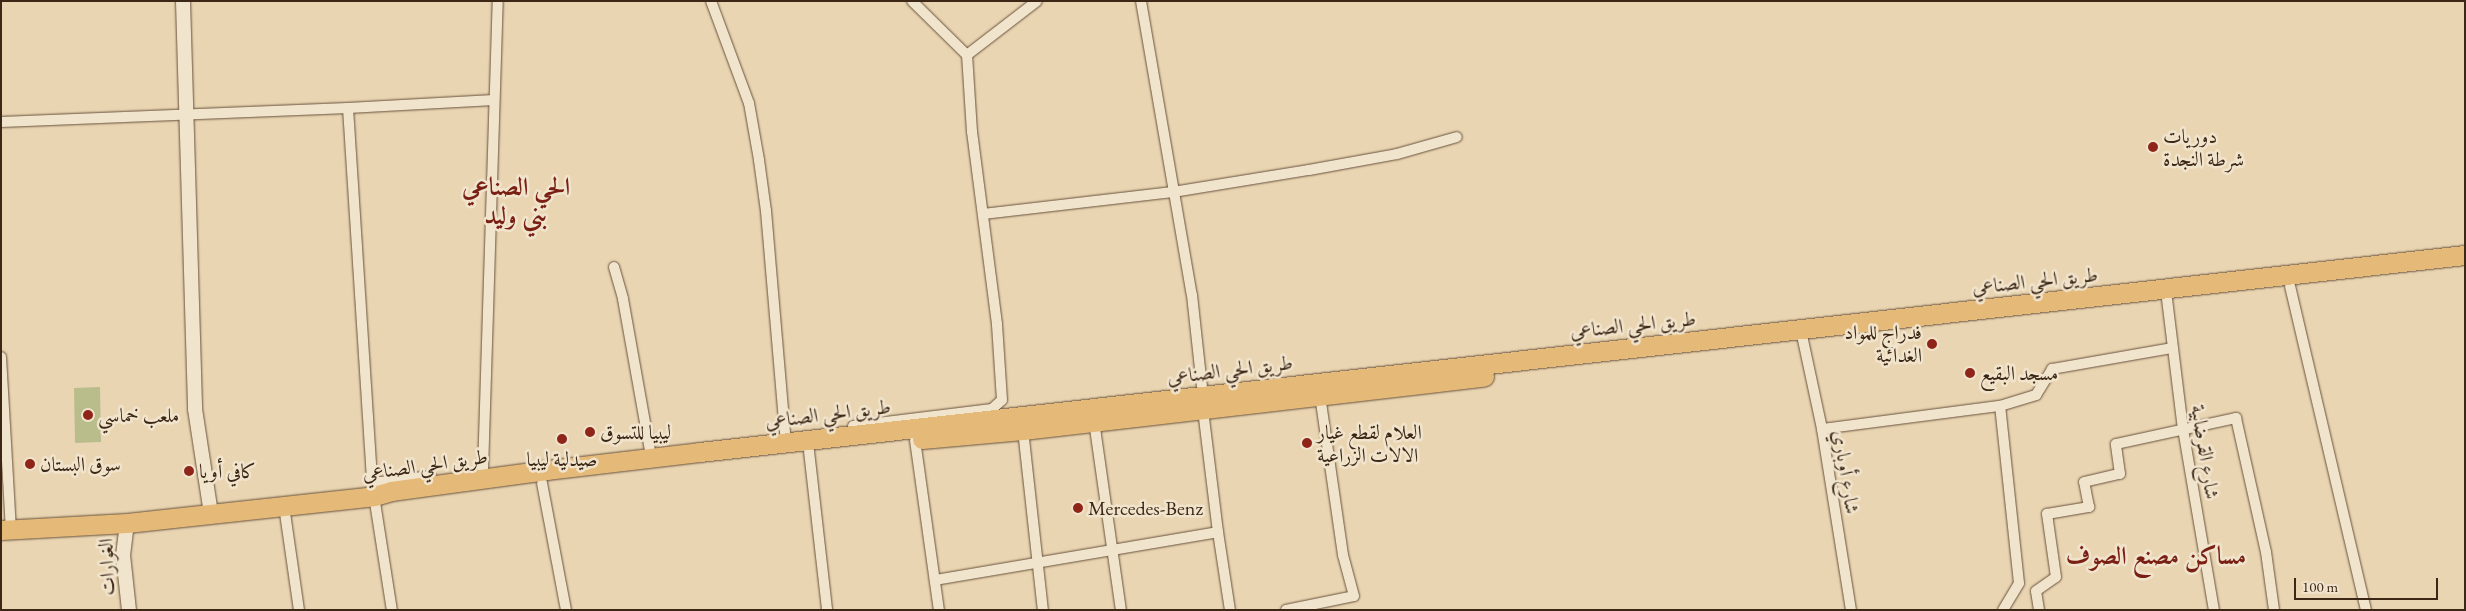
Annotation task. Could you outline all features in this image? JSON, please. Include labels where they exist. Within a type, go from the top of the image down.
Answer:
[{"type":"highway","name":"طريق الحي الصناعي","points":[[6,530],[128,523],[284,506],[373,489],[391,491],[547,470],[1005,417],[1204,403],[2465,255]]},
{"type":"highway","points":[[373,489],[392,497],[460,492],[809,451],[1023,430],[1094,421],[1204,403],[1320,396],[2465,266]]},
{"type":"street","points":[[183,1],[195,409],[211,514]]},
{"type":"street","points":[[483,470],[498,1]]},
{"type":"street","points":[[711,1],[749,103],[759,160],[766,211],[785,434]]},
{"type":"street","points":[[912,1],[967,55],[972,132],[1005,417]]},
{"type":"street","points":[[967,55],[1037,1]]},
{"type":"street","points":[[1141,1],[1192,296],[1218,532],[1230,610]]},
{"type":"street","points":[[1,122],[494,100]]},
{"type":"street","points":[[348,108],[373,489],[392,610]]},
{"type":"street","points":[[983,214],[1173,192],[1309,170],[1397,154],[1457,137]]},
{"type":"street","points":[[614,267],[624,299],[650,450]]},
{"type":"street","points":[[2290,286],[2366,610]]},
{"type":"street","name":"شارع القرضابية","points":[[2167,299],[2183,429],[2214,610]]},
{"type":"street","name":"شارع أوباري","points":[[1803,340],[1822,429],[1851,610]]},
{"type":"street","points":[[1822,429],[2000,406],[2036,395],[2052,368],[2172,348]]},
{"type":"street","points":[[1,357],[6,530]]},
{"type":"street","points":[[373,489],[483,470],[992,409],[1000,403],[1003,396]]},
{"type":"street","points":[[1286,610],[1354,596],[1344,555],[1320,396]]},
{"type":"street","points":[[2000,406],[2019,583],[2003,610]]},
{"type":"street","points":[[2036,591],[2056,577],[2047,514],[2089,507],[2084,482],[2120,474],[2116,444],[2236,418],[2266,552],[2271,609]]},
{"type":"street","points":[[1094,421],[1121,610]]},
{"type":"street","points":[[1023,430],[1043,610]]},
{"type":"street","points":[[915,440],[939,610]]},
{"type":"street","points":[[809,451],[827,610]]},
{"type":"street","points":[[542,483],[566,610]]},
{"type":"street","points":[[284,506],[299,610]]},
{"type":"street","name":"الغوارات","points":[[128,523],[123,555],[129,610]]},
{"type":"street","points":[[935,580],[1218,532]]},
{"type":"street","points":[[2019,583],[2036,591]]},
{"type":"street","points":[[2036,591],[2039,610]]},
{"type":"green space","name":"ملعب خماسي","points":[[100,387],[101,442],[75,443],[74,388]]},
{"type":"place","name":"دوريات شرطة النجدة","points":[[2153,147]]},
{"type":"place","name":"فدراج للمواد الغدائية","points":[[1932,344]]},
{"type":"place","name":"مسجد البقيع","points":[[1970,373]]},
{"type":"place","name":"ملعب خماسي","points":[[88,415]]},
{"type":"place","name":"ليبيا للتسوق","points":[[590,432]]},
{"type":"place","name":"صيدلية ليبيا","points":[[562,439]]},
{"type":"place","name":"العلام لقطع غيار الالات الزراعية","points":[[1307,443]]},
{"type":"place","name":"سوق البستان","points":[[30,464]]},
{"type":"place","name":"كافي أويا","points":[[189,471]]},
{"type":"place","name":"Mercedes-Benz","points":[[1078,508]]},
{"type":"district","name":"الحي الصناعي بني وليد","points":[[516,202]]},
{"type":"district","name":"مساكن مصنع الصوف","points":[[2156,555]]}]
